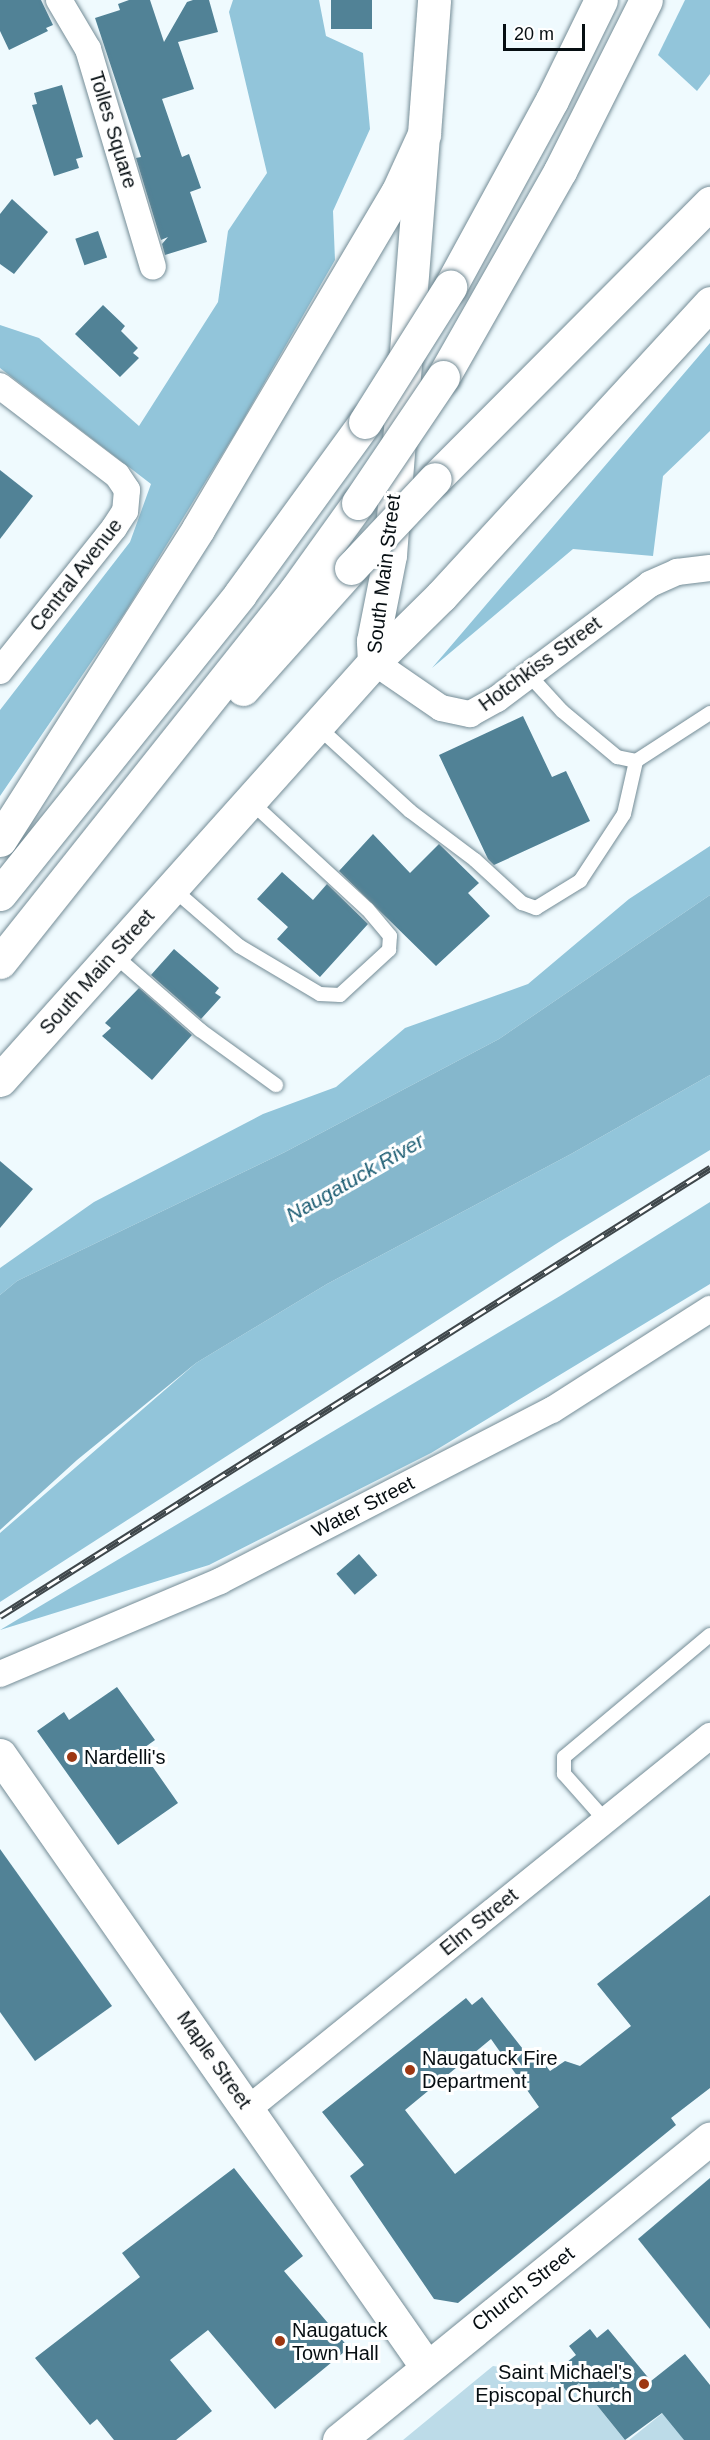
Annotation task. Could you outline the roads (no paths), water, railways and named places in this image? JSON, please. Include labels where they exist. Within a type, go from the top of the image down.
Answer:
[{"type":"main road","name":"South Main Street","points":[[0,1080],[374,662],[372,641],[390,555],[434,0]]},
{"type":"main road","points":[[0,894],[240,594],[365,422],[450,287],[547,111],[601,0]]},
{"type":"main road","points":[[0,962],[295,591],[443,377],[555,181],[646,0]]},
{"type":"main road","points":[[0,840],[198,529],[397,193],[424,134]]},
{"type":"main road","points":[[111,823],[246,686],[435,478],[710,203]]},
{"type":"main road","points":[[374,662],[441,596],[710,303]]},
{"type":"main road","name":"Maple Street","points":[[0,1755],[426,2366]]},
{"type":"main road","name":"Church Street","points":[[339,2440],[426,2366],[710,2139]]},
{"type":"street","name":"Tolles Square","points":[[59,0],[88,49],[153,267]]},
{"type":"street","name":"Central Avenue","points":[[0,386],[117,475],[127,490],[125,512],[114,528],[0,671]]},
{"type":"street","name":"Hotchkiss Street","points":[[374,662],[433,703],[460,715],[478,712],[650,584],[677,572],[710,568]]},
{"type":"street","name":"Water Street","points":[[0,1674],[240,1571],[552,1410],[710,1309]]},
{"type":"street","name":"Elm Street","points":[[248,2109],[710,1736]]},
{"type":"lane","points":[[529,675],[562,711],[617,757],[636,761]]},
{"type":"lane","points":[[317,726],[410,811],[475,860],[522,903],[536,908],[580,881],[624,814],[636,761],[710,713]]},
{"type":"lane","points":[[172,888],[239,946],[320,994],[340,995],[389,950],[390,936],[367,909],[250,801]]},
{"type":"lane","points":[[113,954],[200,1030],[276,1085]]},
{"type":"lane","points":[[605,1820],[564,1774],[564,1757],[710,1635]]},
{"type":"water","name":"Naugatuck River","points":[[710,895],[710,1075],[571,1154],[327,1284],[196,1363],[77,1460],[0,1530],[0,1295],[17,1281],[285,1152],[499,1039]]},
{"type":"railway","points":[[0,1616],[710,1168]]},
{"type":"place","name":"Nardelli's","points":[[72,1757]]},
{"type":"place","name":"Naugatuck Fire Department","points":[[410,2070]]},
{"type":"place","name":"Naugatuck Town Hall","points":[[280,2341]]},
{"type":"place","name":"Saint Michael's Episcopal Church","points":[[644,2384]]}]
